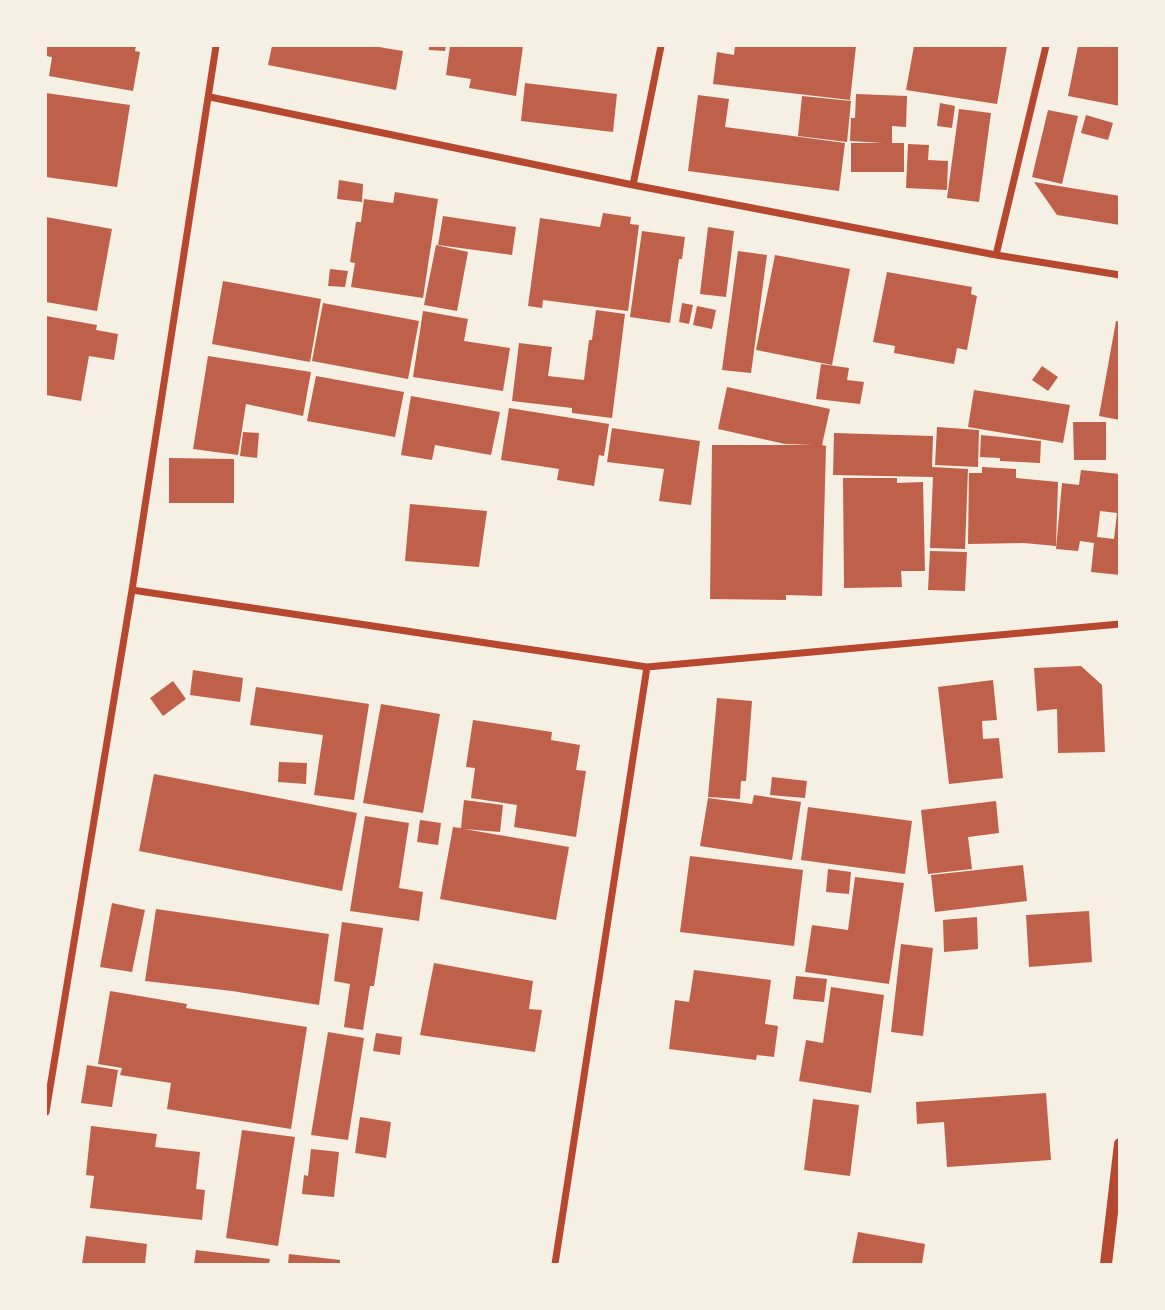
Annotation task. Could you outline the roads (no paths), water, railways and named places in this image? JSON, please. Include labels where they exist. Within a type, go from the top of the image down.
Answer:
[{"type":"street","points":[[46,1112],[132,590],[216,46]]},
{"type":"street","points":[[633,185],[661,46]]},
{"type":"street","points":[[996,255],[1046,46]]},
{"type":"street","points":[[210,97],[633,185],[996,255],[1119,275]]},
{"type":"street","points":[[132,590],[647,667],[1119,624]]},
{"type":"street","points":[[555,1265],[647,667]]},
{"type":"street","points":[[1106,1265],[1119,1144]]}]
